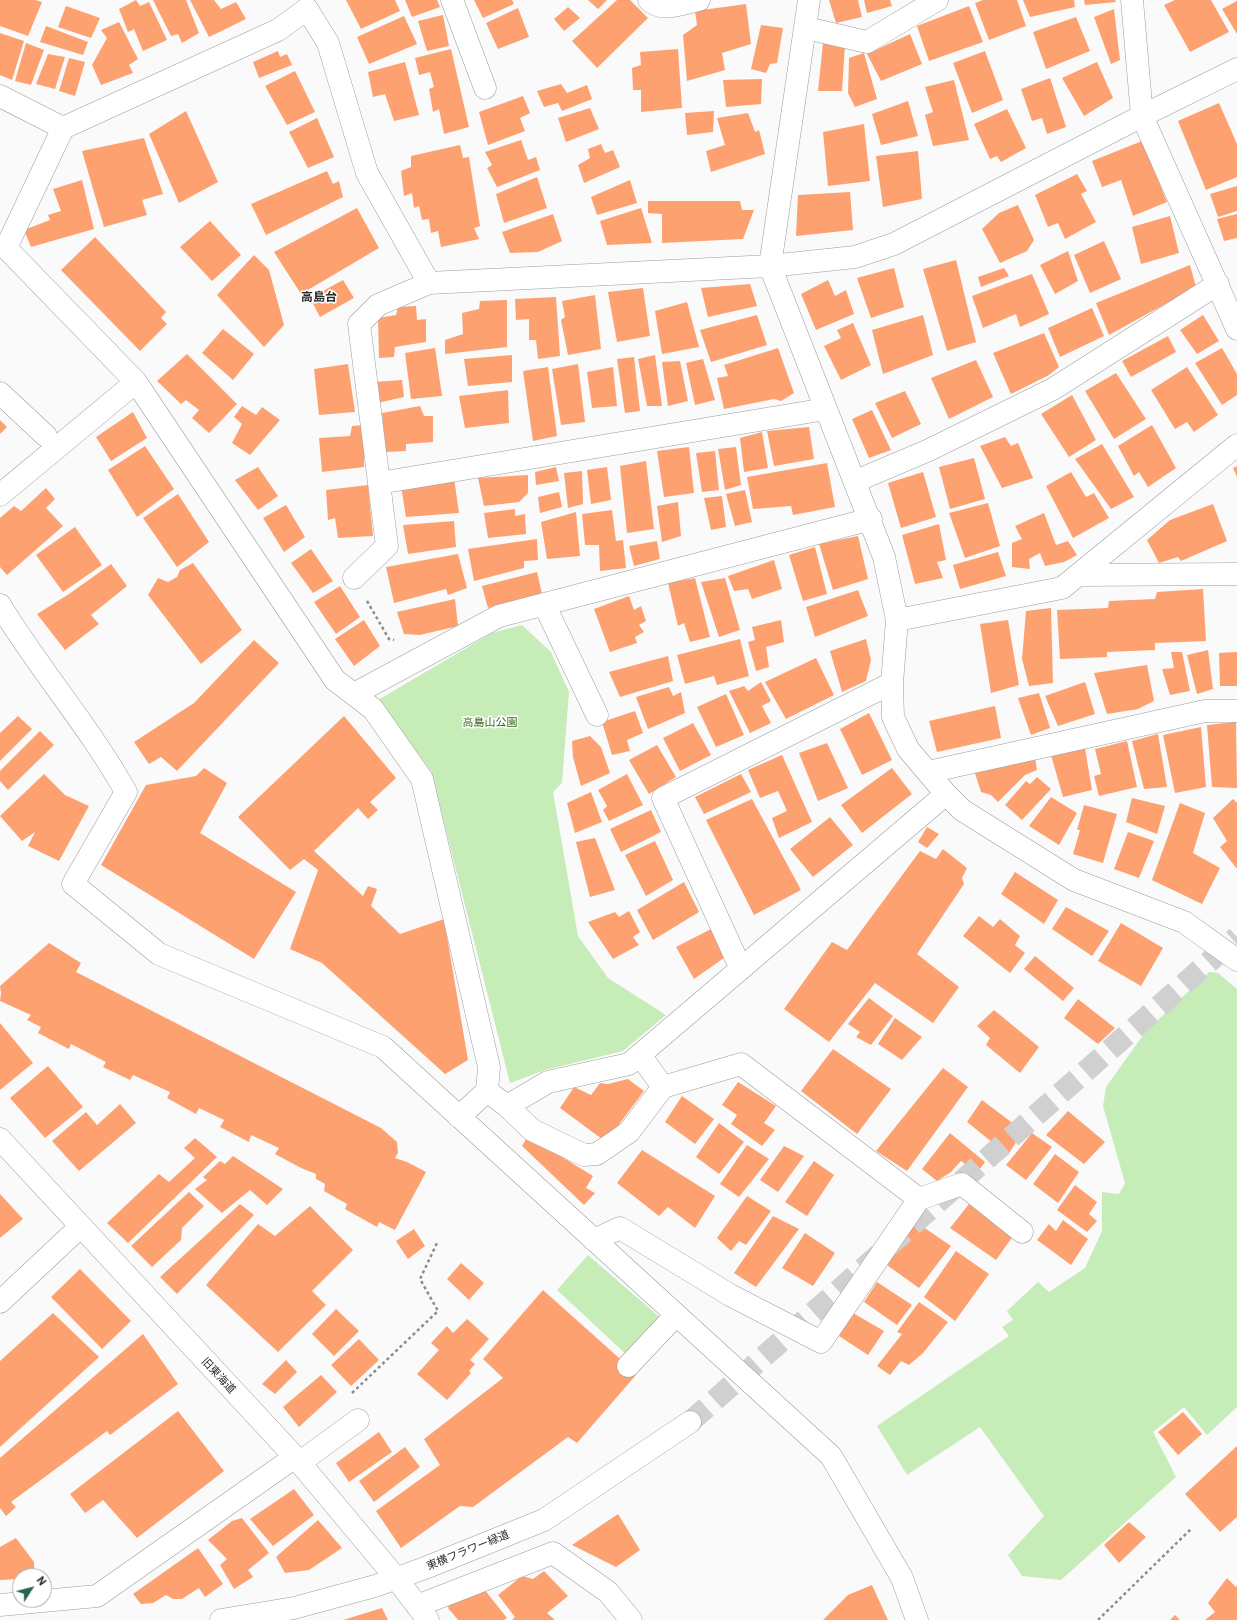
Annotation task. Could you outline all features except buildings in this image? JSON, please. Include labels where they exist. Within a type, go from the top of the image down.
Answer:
[{"type":"street","points":[[452,0],[485,88]]},
{"type":"street","points":[[648,0],[668,7],[699,0]]},
{"type":"street","points":[[809,0],[770,266],[871,519],[884,557],[897,620],[892,683],[893,717],[908,749],[946,794],[962,810],[1074,880],[1184,922],[1237,960]]},
{"type":"street","points":[[806,28],[867,42],[936,0]]},
{"type":"street","points":[[1132,0],[1142,116],[1237,329]]},
{"type":"street","points":[[429,283],[367,173],[328,43],[314,5],[278,30],[63,128],[6,248],[136,382],[335,680],[373,709],[422,779],[490,1067],[486,1091],[459,1117]]},
{"type":"street","points":[[354,578],[387,546],[359,324],[378,305],[429,283],[770,266],[855,257],[894,244],[1142,116],[1237,69]]},
{"type":"street","points":[[0,96],[63,128]]},
{"type":"street","points":[[856,481],[929,450],[1053,388],[1218,284]]},
{"type":"street","points":[[0,495],[136,382]]},
{"type":"street","points":[[0,393],[46,436]]},
{"type":"street","points":[[379,483],[826,409]]},
{"type":"street","points":[[897,620],[1062,588],[1237,445]]},
{"type":"street","points":[[354,694],[499,616],[871,519]]},
{"type":"street","points":[[1079,575],[1237,574]]},
{"type":"street","points":[[544,604],[597,715]]},
{"type":"street","points":[[0,605],[13,626],[88,731],[126,792],[73,884],[159,954],[383,1047],[831,1456],[902,1578],[917,1620]]},
{"type":"street","points":[[741,969],[663,798],[892,683]]},
{"type":"street","points":[[928,772],[1205,711],[1237,711]]},
{"type":"street","points":[[486,1091],[507,1106],[532,1130],[584,1155],[598,1154],[629,1132],[653,1073],[741,969],[946,794]]},
{"type":"street","points":[[507,1106],[548,1082],[629,1064],[653,1073],[740,1064],[919,1199]]},
{"type":"street","name":"旧東海道","points":[[0,1139],[297,1460],[396,1578],[423,1613]]},
{"type":"street","points":[[594,1240],[620,1228],[730,1295],[821,1342],[919,1199],[962,1184],[1022,1232]]},
{"type":"street","points":[[0,1302],[80,1227]]},
{"type":"street","points":[[628,1366],[676,1315]]},
{"type":"street","points":[[0,1605],[97,1596],[358,1420]]},
{"type":"street","name":"東横フラワー緑道","points":[[221,1620],[294,1608],[375,1586],[425,1568],[544,1520],[690,1422]]},
{"type":"street","points":[[423,1613],[553,1553],[608,1592],[631,1620]]},
{"type":"path","points":[[354,578],[389,639],[397,640]]},
{"type":"path","points":[[348,1396],[438,1312],[420,1279],[437,1243]]},
{"type":"path","points":[[1098,1620],[1192,1528]]},
{"type":"green space","name":"高島山公園","points":[[522,625],[551,652],[569,692],[562,783],[553,792],[578,936],[608,978],[666,1015],[623,1051],[545,1070],[510,1083],[431,771],[378,700],[492,633]]},
{"type":"green space","points":[[1209,972],[1218,973],[1237,989],[1237,1407],[1207,1435],[1184,1407],[1153,1432],[1176,1477],[1061,1580],[1022,1576],[1008,1555],[1044,1516],[980,1427],[907,1475],[877,1426],[1009,1336],[1002,1327],[1013,1320],[1007,1311],[1038,1282],[1049,1292],[1085,1268],[1102,1231],[1102,1192],[1119,1194],[1125,1183],[1103,1106],[1106,1087],[1146,1031]]},
{"type":"green space","points":[[588,1255],[663,1320],[629,1357],[557,1290]]},
{"type":"tunnel","points":[[690,1422],[1237,937]]},
{"type":"district","name":"高島台","points":[[319,298]]}]
